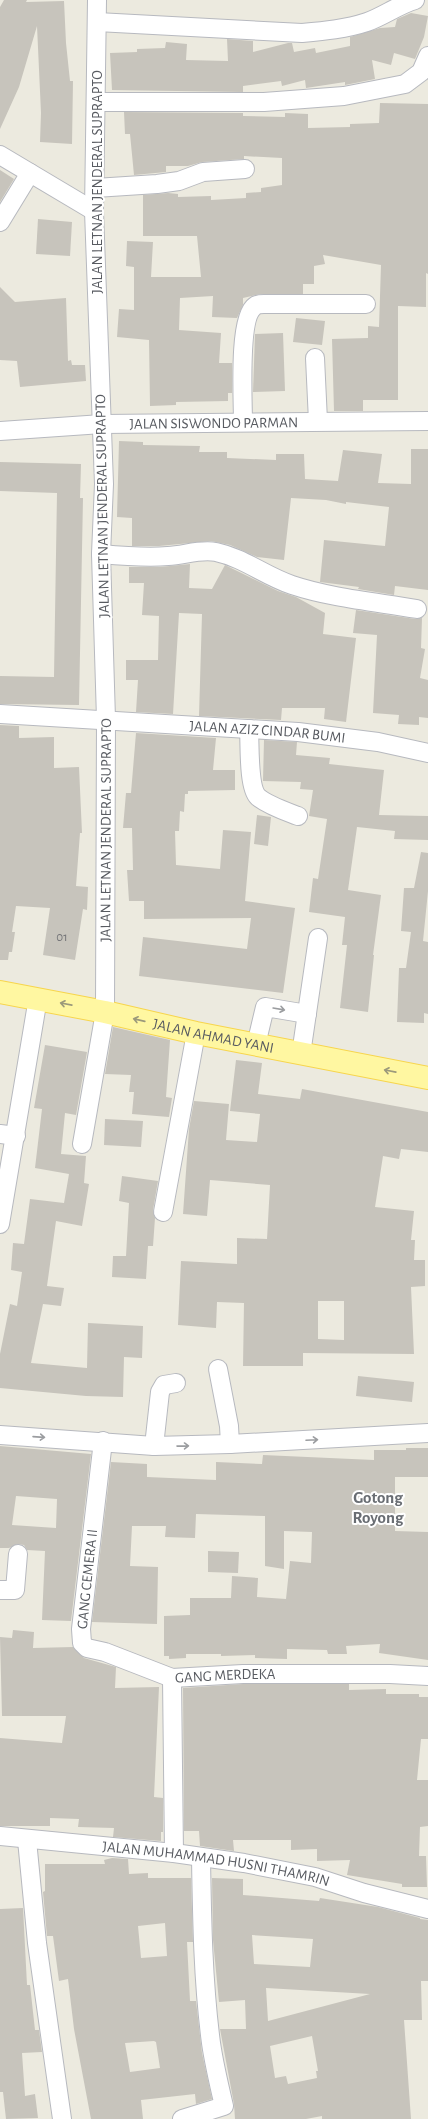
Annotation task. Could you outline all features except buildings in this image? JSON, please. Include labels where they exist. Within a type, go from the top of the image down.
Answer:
[{"type":"main road","name":"JALAN AHMAD YANI","points":[[0,992],[38,998],[196,1033],[428,1078]]},
{"type":"street","name":"JALAN LETNAN JENDERAL SUPRAPTO","points":[[82,1144],[104,1012],[106,719],[101,554],[104,484],[94,211],[97,0]]},
{"type":"street","points":[[96,22],[302,33],[331,31],[367,22],[403,3],[416,0],[428,6]]},
{"type":"street","points":[[96,102],[264,102],[344,96],[405,84],[421,72],[428,56]]},
{"type":"street","points":[[0,155],[94,211]]},
{"type":"street","points":[[94,188],[164,183],[179,181],[203,172],[245,169]]},
{"type":"street","points":[[0,222],[30,173]]},
{"type":"street","points":[[243,422],[243,330],[249,314],[255,306],[264,304],[366,304]]},
{"type":"street","points":[[315,358],[318,421]]},
{"type":"street","name":"JALAN SISWONDO PARMAN","points":[[0,431],[102,424],[428,421]]},
{"type":"street","points":[[101,554],[169,556],[198,551],[216,552],[242,560],[274,578],[302,588],[417,609]]},
{"type":"street","name":"JALAN AZIZ CINDAR BUMI","points":[[0,714],[106,719],[298,732],[378,742],[428,753]]},
{"type":"street","points":[[249,729],[252,784],[257,796],[268,803],[298,816]]},
{"type":"street","points":[[301,1054],[318,938]]},
{"type":"street","points":[[0,1224],[8,1135],[38,998]]},
{"type":"street","points":[[256,1045],[265,1007],[307,1014]]},
{"type":"street","points":[[163,1212],[196,1033]]},
{"type":"street","points":[[218,1369],[229,1426],[230,1444]]},
{"type":"street","points":[[154,1446],[160,1392],[164,1385],[176,1383]]},
{"type":"street","points":[[0,1435],[103,1441],[154,1446],[230,1444],[428,1433]]},
{"type":"street","name":"GANG CEMERA II","points":[[103,1441],[82,1622],[82,1643],[87,1648],[105,1652],[172,1678]]},
{"type":"street","points":[[0,1590],[16,1590],[18,1554]]},
{"type":"street","name":"GANG MERDEKA","points":[[174,1853],[172,1678],[243,1674],[390,1674],[428,1676]]},
{"type":"street","name":"JALAN MUHAMMAD HUSNI THAMRIN","points":[[0,1836],[27,1840],[174,1853],[244,1863],[315,1877],[394,1901],[428,1909]]},
{"type":"street","points":[[27,1840],[37,1943],[62,2119]]},
{"type":"street","points":[[182,2119],[224,2106],[211,2045],[205,1988],[202,1946],[201,1858]]},
{"type":"district","name":"Gotong Royong","points":[[378,1507]]}]
